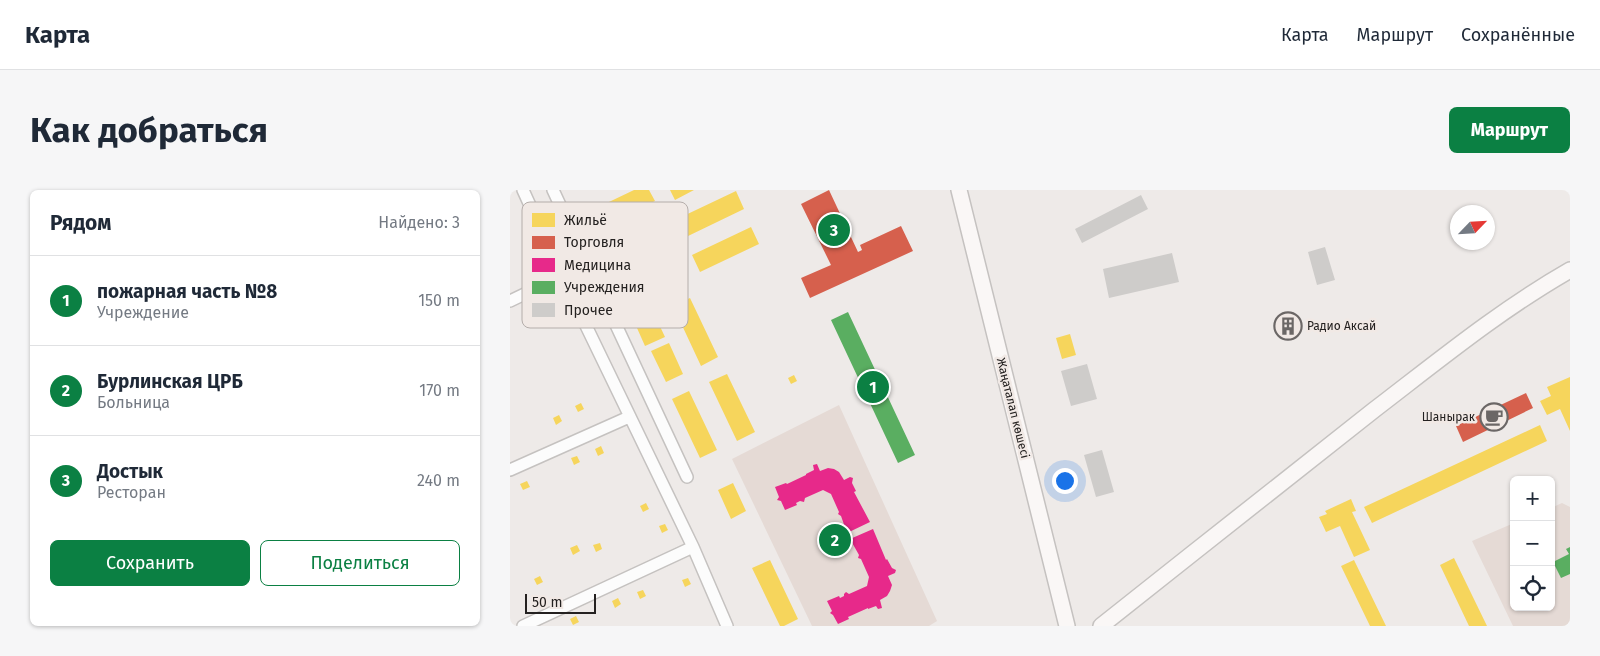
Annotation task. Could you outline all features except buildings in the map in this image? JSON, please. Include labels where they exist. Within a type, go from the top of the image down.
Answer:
[{"type":"main road","name":"Жаңаталап көшесі","points":[[959,190],[1067,626]]},
{"type":"main road","points":[[1101,626],[1251,506],[1484,325],[1541,286],[1570,270]]},
{"type":"street","points":[[523,190],[528,202]]},
{"type":"street","points":[[553,190],[559,202]]},
{"type":"street","points":[[510,301],[522,295]]},
{"type":"street","points":[[587,328],[693,547],[727,626]]},
{"type":"street","points":[[617,328],[687,477]]},
{"type":"street","points":[[510,470],[629,417]]},
{"type":"street","points":[[522,626],[693,547]]},
{"type":"shaded area","points":[[839,405],[937,621],[929,626],[812,626],[732,459]]},
{"type":"shaded area","points":[[1562,503],[1570,507],[1570,626],[1513,626],[1472,541],[1510,525],[1510,611],[1555,611],[1555,506]]},
{"type":"place","name":"Достык","points":[[834,230]]},
{"type":"place","name":"Радио Аксай","points":[[1288,326]]},
{"type":"place","name":"пожарная часть №8","points":[[873,387]]},
{"type":"place","name":"Шанырак","points":[[1494,417]]},
{"type":"place","name":"Бурлинская ЦРБ","points":[[835,540]]}]
